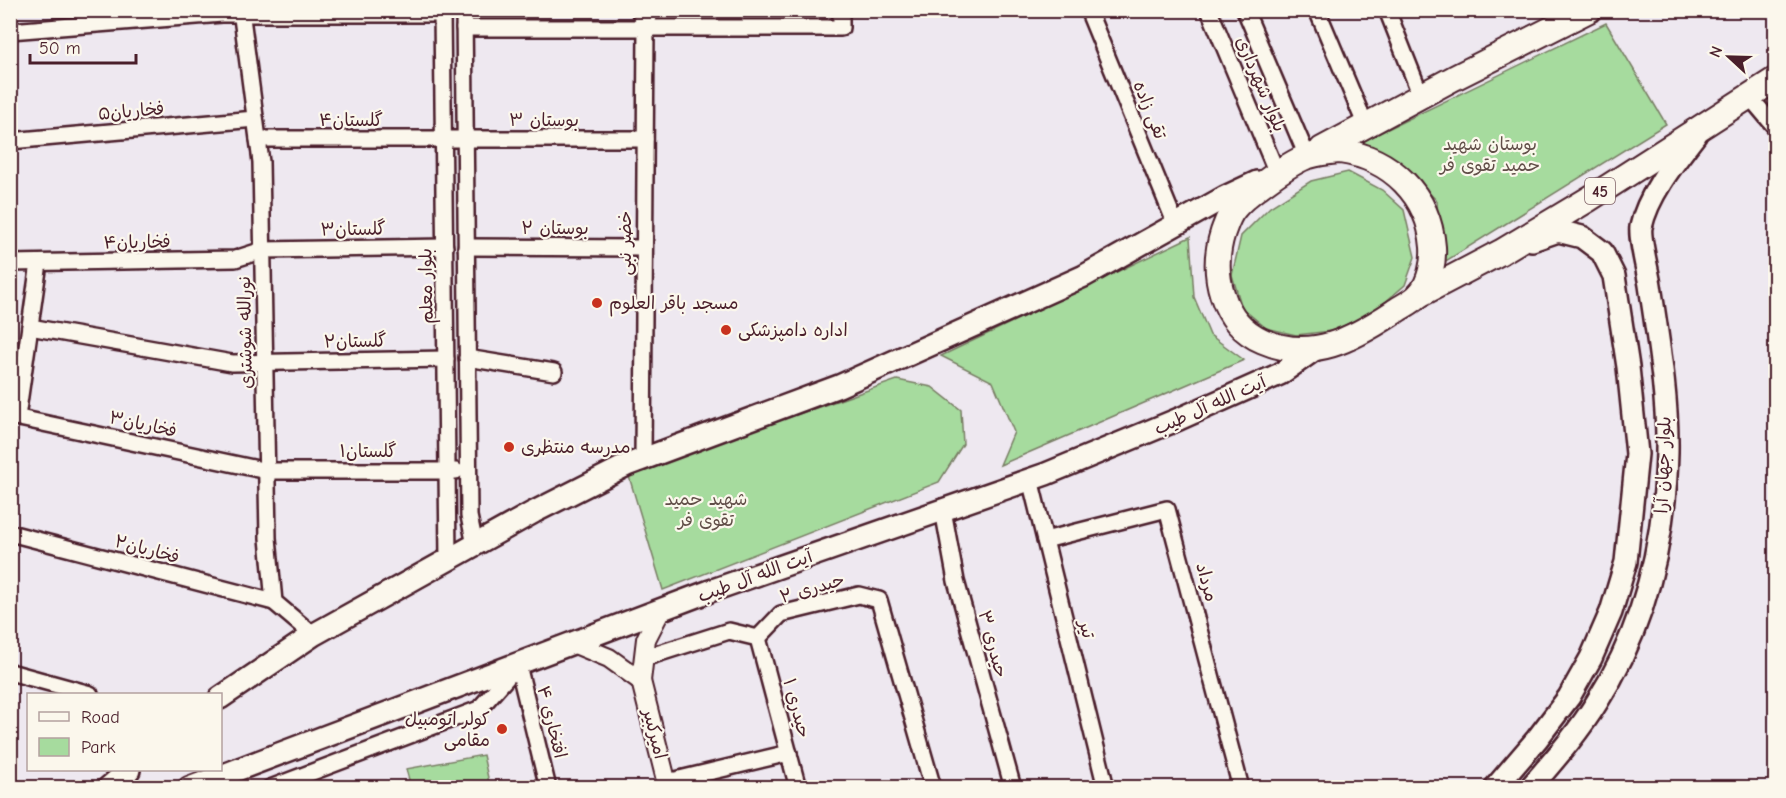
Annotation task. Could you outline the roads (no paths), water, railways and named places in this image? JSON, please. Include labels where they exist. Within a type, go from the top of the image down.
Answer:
[{"type":"highway","points":[[1307,156],[1340,151],[1359,153],[1392,171],[1419,199],[1432,237],[1433,256],[1429,277],[1419,295],[1350,339],[1314,350],[1274,345],[1254,337],[1230,312],[1221,292],[1217,272],[1218,248],[1235,207],[1277,172],[1307,156],[1366,126],[1421,96],[1589,10]]},
{"type":"highway","name":"45","points":[[1419,295],[1501,252],[1776,79]]},
{"type":"main road","name":"بلوار جهان آرا","points":[[1530,788],[1577,731],[1619,665],[1640,616],[1655,567],[1664,504],[1667,450],[1662,364],[1641,229],[1666,172],[1702,126]]},
{"type":"main road","points":[[222,697],[314,635],[554,502],[627,465],[839,386],[1084,276],[1225,197],[1277,172]]},
{"type":"main road","name":"بلوار جهان آرا","points":[[1496,788],[1569,697],[1611,612],[1626,562],[1637,453],[1628,367],[1614,276],[1602,252],[1582,237],[1558,231],[1501,252]]},
{"type":"main road","name":"آیت الله آل طیب","points":[[189,788],[710,591],[1030,479],[1179,419],[1270,379],[1314,350]]},
{"type":"main road","points":[[108,788],[128,771]]},
{"type":"main road","points":[[208,771],[228,772]]},
{"type":"street","points":[[464,10],[468,471],[469,516],[475,545]]},
{"type":"street","name":"خضر نبی","points":[[639,10],[645,27],[643,459]]},
{"type":"street","name":"خضر نبی","points":[[645,27],[651,10]]},
{"type":"street","points":[[464,28],[841,28],[841,10]]},
{"type":"street","name":"تقی زاده","points":[[1088,10],[1176,225]]},
{"type":"street","name":"بلوار شهرداری","points":[[1209,10],[1277,172]]},
{"type":"street","name":"بلوار شهرداری","points":[[1245,10],[1307,156]]},
{"type":"street","points":[[1317,10],[1366,126]]},
{"type":"street","points":[[1387,10],[1421,96]]},
{"type":"street","points":[[10,32],[95,18],[241,13],[442,12]]},
{"type":"street","name":"بلوار معلم","points":[[442,12],[448,560]]},
{"type":"street","name":"نورالله شوشتری","points":[[241,13],[261,162],[268,538],[274,602]]},
{"type":"street","points":[[1749,96],[1776,128]]},
{"type":"street","name":"فخاریان۵","points":[[10,141],[255,119]]},
{"type":"street","name":"گلستان۴","points":[[258,139],[443,139]]},
{"type":"street","name":"بوستان ۳","points":[[443,139],[645,139]]},
{"type":"street","name":"گلستان۳","points":[[263,250],[445,248]]},
{"type":"street","name":"بوستان ۲","points":[[466,248],[644,248]]},
{"type":"street","name":"فخاریان۴","points":[[10,263],[234,259],[263,250]]},
{"type":"street","points":[[14,417],[39,263]]},
{"type":"street","name":"گلستان۲","points":[[30,327],[232,363],[446,359]]},
{"type":"street","points":[[467,358],[554,372]]},
{"type":"street","name":"فخاریان۳","points":[[14,417],[267,471]]},
{"type":"street","name":"گلستان۱","points":[[267,471],[468,471]]},
{"type":"street","name":"تیر","points":[[1030,479],[1106,788]]},
{"type":"street","name":"مرداد","points":[[1045,540],[1167,509],[1241,788]]},
{"type":"street","name":"حیدری ۳","points":[[943,510],[956,581],[1013,788]]},
{"type":"street","name":"فخاریان۲","points":[[10,533],[274,602]]},
{"type":"street","name":"حیدری ۲","points":[[758,638],[781,614],[859,595],[879,600],[933,788]]},
{"type":"street","points":[[274,602],[314,635]]},
{"type":"street","points":[[574,644],[609,658],[641,681],[646,639],[661,610]]},
{"type":"street","points":[[644,658],[729,632],[758,638]]},
{"type":"street","name":"حیدری ۱","points":[[758,638],[798,788]]},
{"type":"street","points":[[272,787],[479,709],[519,665]]},
{"type":"street","name":"افتخاری ۴","points":[[519,665],[548,788]]},
{"type":"street","points":[[10,672],[86,693]]},
{"type":"street","name":"امیرکبیر","points":[[641,681],[667,785]]},
{"type":"street","points":[[667,785],[789,753]]},
{"type":"place","name":"مسجد باقر العلوم","points":[[597,303]]},
{"type":"place","name":"اداره دامپزشکی","points":[[726,330]]},
{"type":"place","name":"مدرسه منتظری","points":[[509,447]]},
{"type":"place","name":"کولر اتومبیل مقامی","points":[[502,729]]},
{"type":"park label","name":"بوستان شهید حمید تقوی فر","points":[[1490,154]]},
{"type":"park label","name":"شهید حمید تقوی فر","points":[[706,509]]}]
